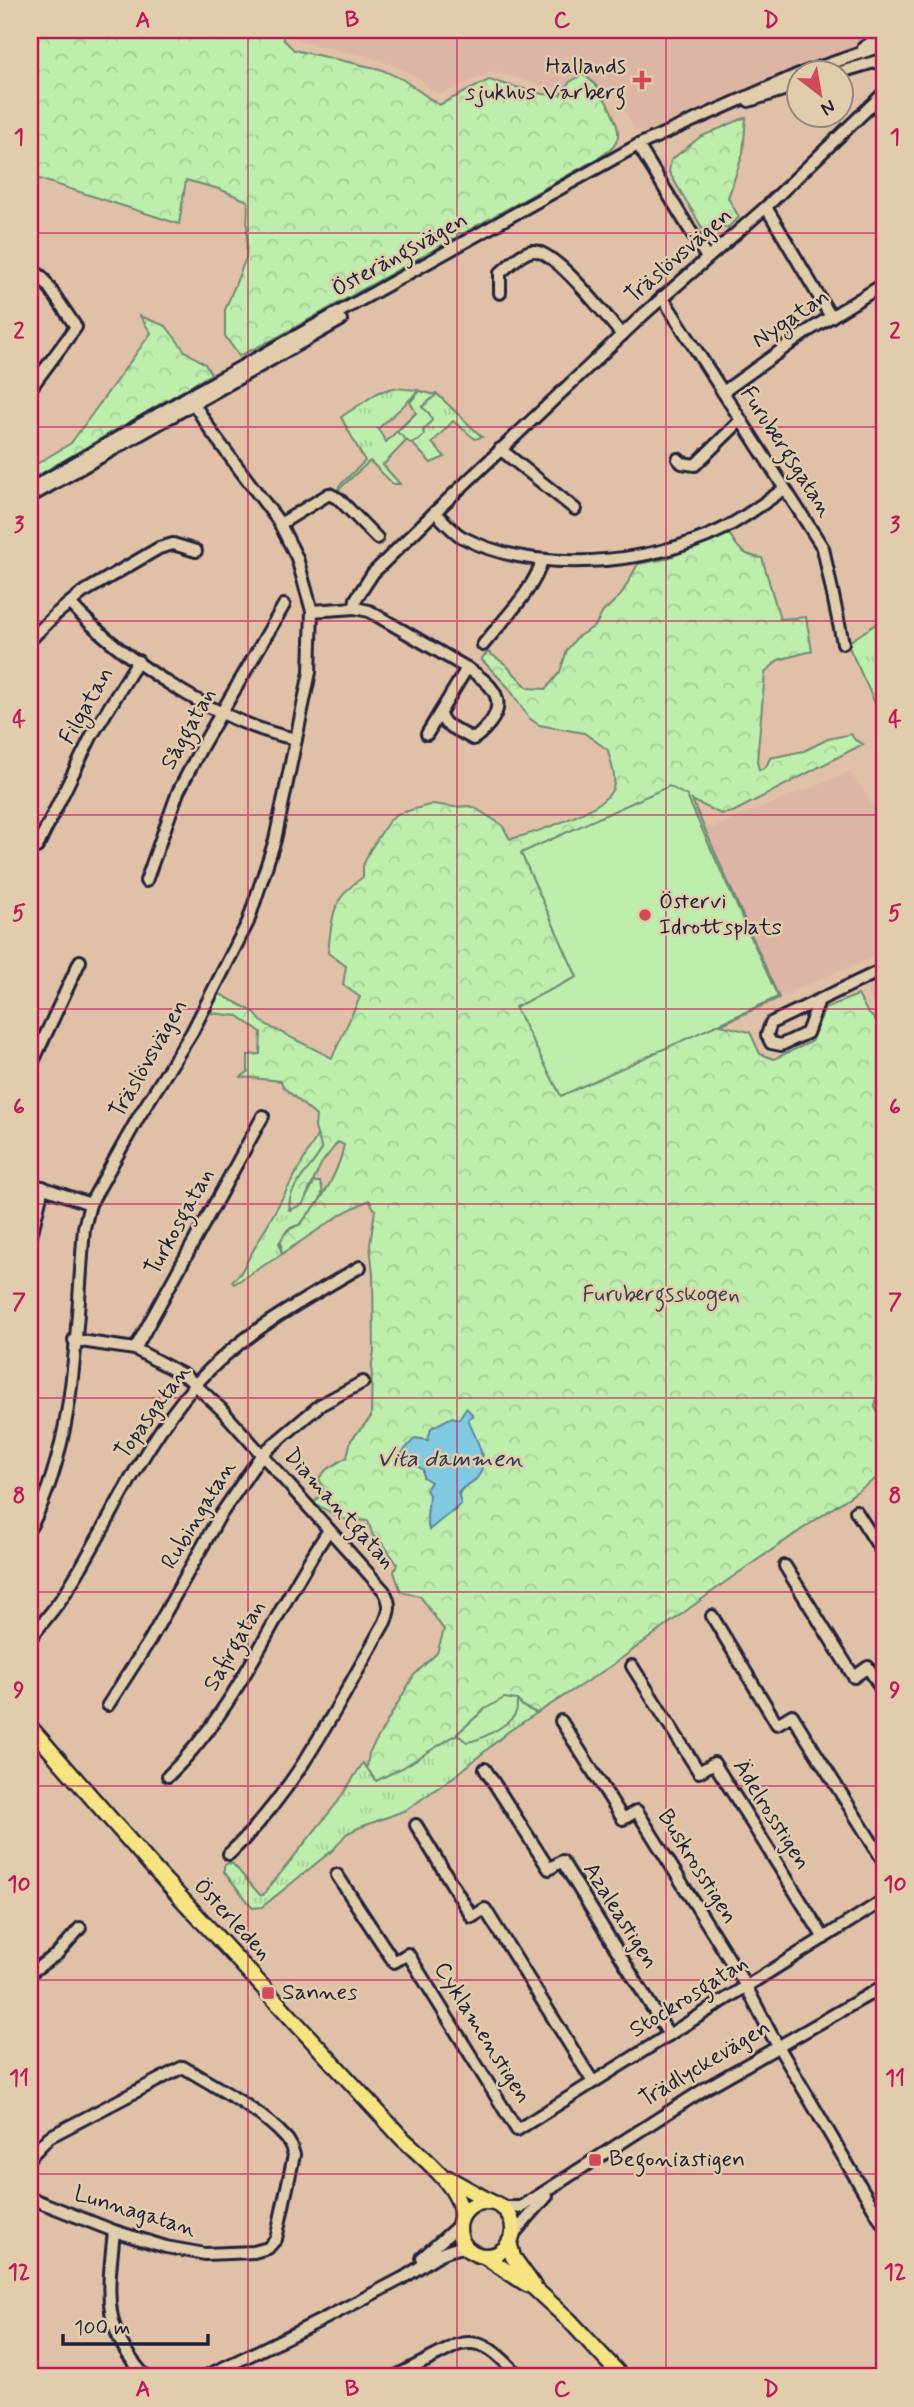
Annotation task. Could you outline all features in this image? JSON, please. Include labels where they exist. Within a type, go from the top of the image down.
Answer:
[{"type":"main road","name":"Österleden","points":[[30,1727],[156,1871],[402,2138],[435,2169],[459,2201],[460,2221]]},
{"type":"main road","name":"Österleden","points":[[435,2169],[498,2205]]},
{"type":"main road","name":"Trädlyckevägen","points":[[460,2221],[475,2204],[498,2205]]},
{"type":"main road","points":[[498,2205],[512,2223],[510,2240],[513,2257],[533,2287]]},
{"type":"main road","points":[[460,2221],[460,2237],[466,2247],[533,2287],[570,2321],[622,2377]]},
{"type":"main road","name":"Trädlyckevägen","points":[[484,2256],[496,2253],[510,2240]]},
{"type":"street","points":[[853,54],[884,34]]},
{"type":"street","name":"Österängsvägen","points":[[837,60],[884,45]]},
{"type":"street","points":[[855,66],[884,52]]},
{"type":"street","points":[[855,67],[884,59]]},
{"type":"street","name":"Österängsvägen","points":[[30,489],[640,148],[785,81]]},
{"type":"street","name":"Österängsvägen","points":[[640,148],[748,101],[785,89]]},
{"type":"street","name":"Träslövsvägen","points":[[355,608],[356,598],[373,573],[435,512],[662,297],[766,207],[884,93]]},
{"type":"street","points":[[640,148],[707,258]]},
{"type":"street","points":[[766,207],[831,317]]},
{"type":"street","points":[[500,293],[500,273],[521,256],[533,251],[546,254],[585,292],[622,335]]},
{"type":"street","points":[[30,268],[42,277],[76,327],[30,389]]},
{"type":"street","name":"Nygatan","points":[[723,392],[831,317],[884,284]]},
{"type":"street","name":"Furubergsgatan","points":[[662,297],[823,548],[843,643]]},
{"type":"street","name":"Österängsvägen","points":[[30,497],[191,400]]},
{"type":"street","name":"Träslövsvägen","points":[[30,1528],[42,1502],[65,1430],[84,1228],[90,1204],[138,1118],[192,1032],[248,922],[275,840],[310,672],[312,611],[297,558],[280,524],[191,400]]},
{"type":"street","points":[[678,458],[682,463],[695,465],[740,421]]},
{"type":"street","points":[[500,450],[576,509]]},
{"type":"street","points":[[435,512],[460,536],[495,549],[542,560],[602,561],[662,551],[698,540],[723,529],[784,489]]},
{"type":"street","points":[[280,524],[329,494],[339,499],[377,538]]},
{"type":"street","points":[[30,640],[70,603],[104,579],[167,545],[179,544],[196,551]]},
{"type":"street","points":[[483,645],[528,588],[539,572],[542,560]]},
{"type":"street","points":[[70,603],[113,644],[222,712],[271,733],[296,738]]},
{"type":"street","name":"Såggatan","points":[[146,881],[178,792],[284,605]]},
{"type":"street","points":[[312,611],[355,608],[369,611],[485,679],[497,698],[498,708],[494,718],[479,736],[473,739],[446,724],[439,714]]},
{"type":"street","name":"Filgatan","points":[[37,847],[92,735],[138,661]]},
{"type":"street","points":[[427,734],[467,668]]},
{"type":"street","points":[[30,1068],[80,961]]},
{"type":"street","points":[[819,1000],[807,1033],[781,1045],[771,1043],[767,1035],[771,1023],[819,1000],[884,969]]},
{"type":"street","name":"Turkosgatan","points":[[135,1349],[263,1116]]},
{"type":"street","points":[[30,1183],[90,1204]]},
{"type":"street","points":[[30,1240],[43,1187]]},
{"type":"street","name":"Topasgatan","points":[[34,1634],[71,1585],[152,1443],[195,1385],[233,1349],[286,1310],[359,1268]]},
{"type":"street","name":"Diamantgatan","points":[[74,1339],[135,1349],[176,1370],[195,1385],[262,1454],[384,1591],[389,1601],[389,1613],[310,1754],[244,1840],[229,1854]]},
{"type":"street","name":"Rubingatan","points":[[108,1704],[150,1640],[219,1517],[262,1454],[320,1405],[363,1382]]},
{"type":"street","points":[[856,1511],[884,1555]]},
{"type":"street","name":"Safirgatan","points":[[168,1776],[207,1732],[329,1530]]},
{"type":"street","points":[[785,1566],[854,1677],[868,1667],[884,1694]]},
{"type":"street","points":[[712,1616],[777,1724],[792,1715],[884,1862]]},
{"type":"street","name":"Ädelrosstigen","points":[[632,1666],[699,1772],[714,1763],[824,1938]]},
{"type":"street","name":"Buskrosstigen","points":[[561,1721],[623,1819],[637,1811],[746,1986]]},
{"type":"street","name":"Azaleastigen","points":[[485,1769],[549,1869],[562,1861],[669,2035]]},
{"type":"street","points":[[416,1825],[472,1917],[485,1909],[593,2082]]},
{"type":"street","name":"Cyklamenstigen","points":[[337,1875],[394,1962],[408,1954],[517,2130]]},
{"type":"street","name":"Stockrosgatan","points":[[517,2130],[884,1900]]},
{"type":"street","points":[[30,1973],[57,1954],[80,1928]]},
{"type":"street","points":[[746,1986],[884,2226]]},
{"type":"street","name":"Trädlyckevägen","points":[[498,2205],[521,2207],[632,2134],[884,1986]]},
{"type":"street","name":"Lunnagatan","points":[[30,2157],[49,2137],[183,2067],[282,2133],[290,2143],[294,2155],[279,2233],[268,2248],[254,2252],[205,2255],[166,2247],[114,2231],[30,2198]]},
{"type":"street","name":"Trädlyckevägen","points":[[510,2240],[553,2188]]},
{"type":"street","name":"Trädlyckevägen","points":[[384,2287],[415,2264],[460,2221]]},
{"type":"street","points":[[114,2231],[109,2308],[131,2362],[146,2377]]},
{"type":"street","name":"Trädlyckevägen","points":[[204,2377],[347,2308],[444,2251],[466,2247]]},
{"type":"street","points":[[394,2377],[466,2343],[489,2347],[520,2377]]},
{"type":"shaded area","name":"Hallands sjukhus Varberg","points":[[291,30],[884,30],[858,47],[820,60],[785,60],[785,72],[648,133],[635,129],[616,94],[557,90],[498,73],[489,73],[438,95],[415,76],[377,59],[298,41]]},
{"type":"shaded area","points":[[850,772],[870,800],[884,832],[884,953],[778,997],[704,831]]},
{"type":"shaded area","points":[[884,981],[884,1022],[876,1014],[868,992],[869,988]]},
{"type":"green space","points":[[30,30],[282,30],[283,39],[294,50],[380,69],[402,79],[439,105],[489,80],[543,94],[560,95],[570,82],[582,75],[594,84],[606,101],[618,129],[618,136],[614,146],[600,157],[239,356],[225,336],[225,310],[246,258],[248,201],[186,180],[179,224],[30,176]]},
{"type":"green space","points":[[746,117],[743,153],[728,198],[739,217],[727,228],[715,223],[704,231],[669,172],[671,160],[700,137]]},
{"type":"green space","points":[[140,316],[166,326],[185,351],[205,364],[211,374],[30,480],[30,468],[71,443],[151,333]]},
{"type":"green space","points":[[394,388],[418,390],[378,429],[386,442],[436,393],[482,437],[475,439],[453,421],[432,443],[445,457],[431,463],[408,439],[383,465],[400,484],[393,484],[370,461],[338,490],[365,461],[341,417],[379,392]]},
{"type":"green space","points":[[420,391],[436,395],[422,407],[432,420],[423,431],[424,435],[418,441],[410,443],[397,432],[416,413],[410,402]]},
{"type":"green space","name":"Furubergsskogen","points":[[722,535],[730,535],[743,551],[762,558],[780,619],[806,617],[812,651],[778,660],[765,673],[757,761],[759,770],[766,767],[770,758],[804,751],[828,739],[851,734],[863,744],[733,812],[721,814],[692,800],[779,998],[720,1025],[750,1032],[760,1054],[774,1059],[811,1042],[825,1008],[858,995],[868,1013],[884,1028],[884,1322],[875,1407],[884,1425],[884,1473],[728,1580],[611,1666],[537,1713],[517,1700],[485,1709],[457,1734],[376,1781],[367,1768],[369,1753],[414,1675],[437,1653],[444,1630],[420,1596],[401,1592],[394,1572],[397,1564],[384,1545],[373,1536],[368,1521],[342,1519],[314,1503],[324,1490],[319,1478],[326,1470],[347,1457],[351,1440],[371,1417],[374,1351],[370,1245],[375,1210],[369,1200],[343,1213],[282,1254],[284,1234],[301,1224],[320,1201],[335,1172],[344,1145],[338,1142],[321,1164],[303,1204],[290,1210],[296,1186],[322,1149],[315,1128],[316,1116],[283,1087],[281,1081],[241,1077],[248,1072],[248,1055],[260,1054],[261,1032],[238,1016],[212,1013],[213,1004],[220,994],[254,1012],[261,1021],[274,1029],[332,1058],[360,997],[343,985],[346,966],[328,953],[332,919],[339,901],[352,885],[363,877],[363,866],[370,850],[389,821],[397,814],[433,804],[469,806],[502,825],[510,839],[567,820],[597,805],[607,796],[613,788],[614,779],[608,750],[584,733],[539,725],[529,718],[508,687],[481,659],[488,652],[505,664],[528,688],[546,689],[560,672],[567,650],[577,637],[595,626],[603,612],[621,595],[638,564],[666,559]],"holes":[[[466,1409],[473,1416],[468,1418],[483,1455],[476,1478],[461,1491],[456,1510],[443,1517],[429,1530],[427,1518],[431,1482],[424,1477],[423,1470]]]},
{"type":"green space","points":[[884,619],[884,722],[847,643]]},
{"type":"green space","name":"Östervi Idrottsplats","points":[[669,786],[687,796],[778,997],[561,1096],[515,1007],[577,977],[521,853]]},
{"type":"green space","points":[[318,1134],[322,1137],[322,1149],[289,1209],[303,1204],[314,1182],[320,1182],[320,1199],[301,1224],[288,1229],[279,1243],[282,1254],[234,1284],[232,1281],[240,1274]]},
{"type":"green space","points":[[884,1322],[884,1425],[875,1407]]},
{"type":"green space","points":[[504,1698],[517,1700],[516,1712],[508,1722],[472,1741],[467,1742],[457,1734],[485,1709]]},
{"type":"green space","points":[[517,1700],[537,1713],[509,1731],[459,1773],[406,1810],[346,1834],[334,1849],[262,1907],[253,1908],[224,1872],[224,1866],[233,1864],[260,1895],[263,1895],[337,1803],[363,1763],[367,1768],[402,1768],[457,1734],[485,1709]]},
{"type":"water","name":"Vita dammen","points":[[466,1408],[473,1415],[468,1419],[482,1457],[480,1473],[458,1493],[461,1504],[429,1530],[429,1495],[426,1490],[431,1482],[423,1477],[423,1470],[400,1455],[415,1438],[428,1440],[431,1428],[452,1417],[459,1419]]},
{"type":"place","name":"Hallands sjukhus Varberg","points":[[642,80]]},
{"type":"place","name":"Östervi Idrottsplats","points":[[645,915]]},
{"type":"place","name":"Sannes","points":[[268,1993]]},
{"type":"place","name":"Begoniastigen","points":[[595,2160]]}]
